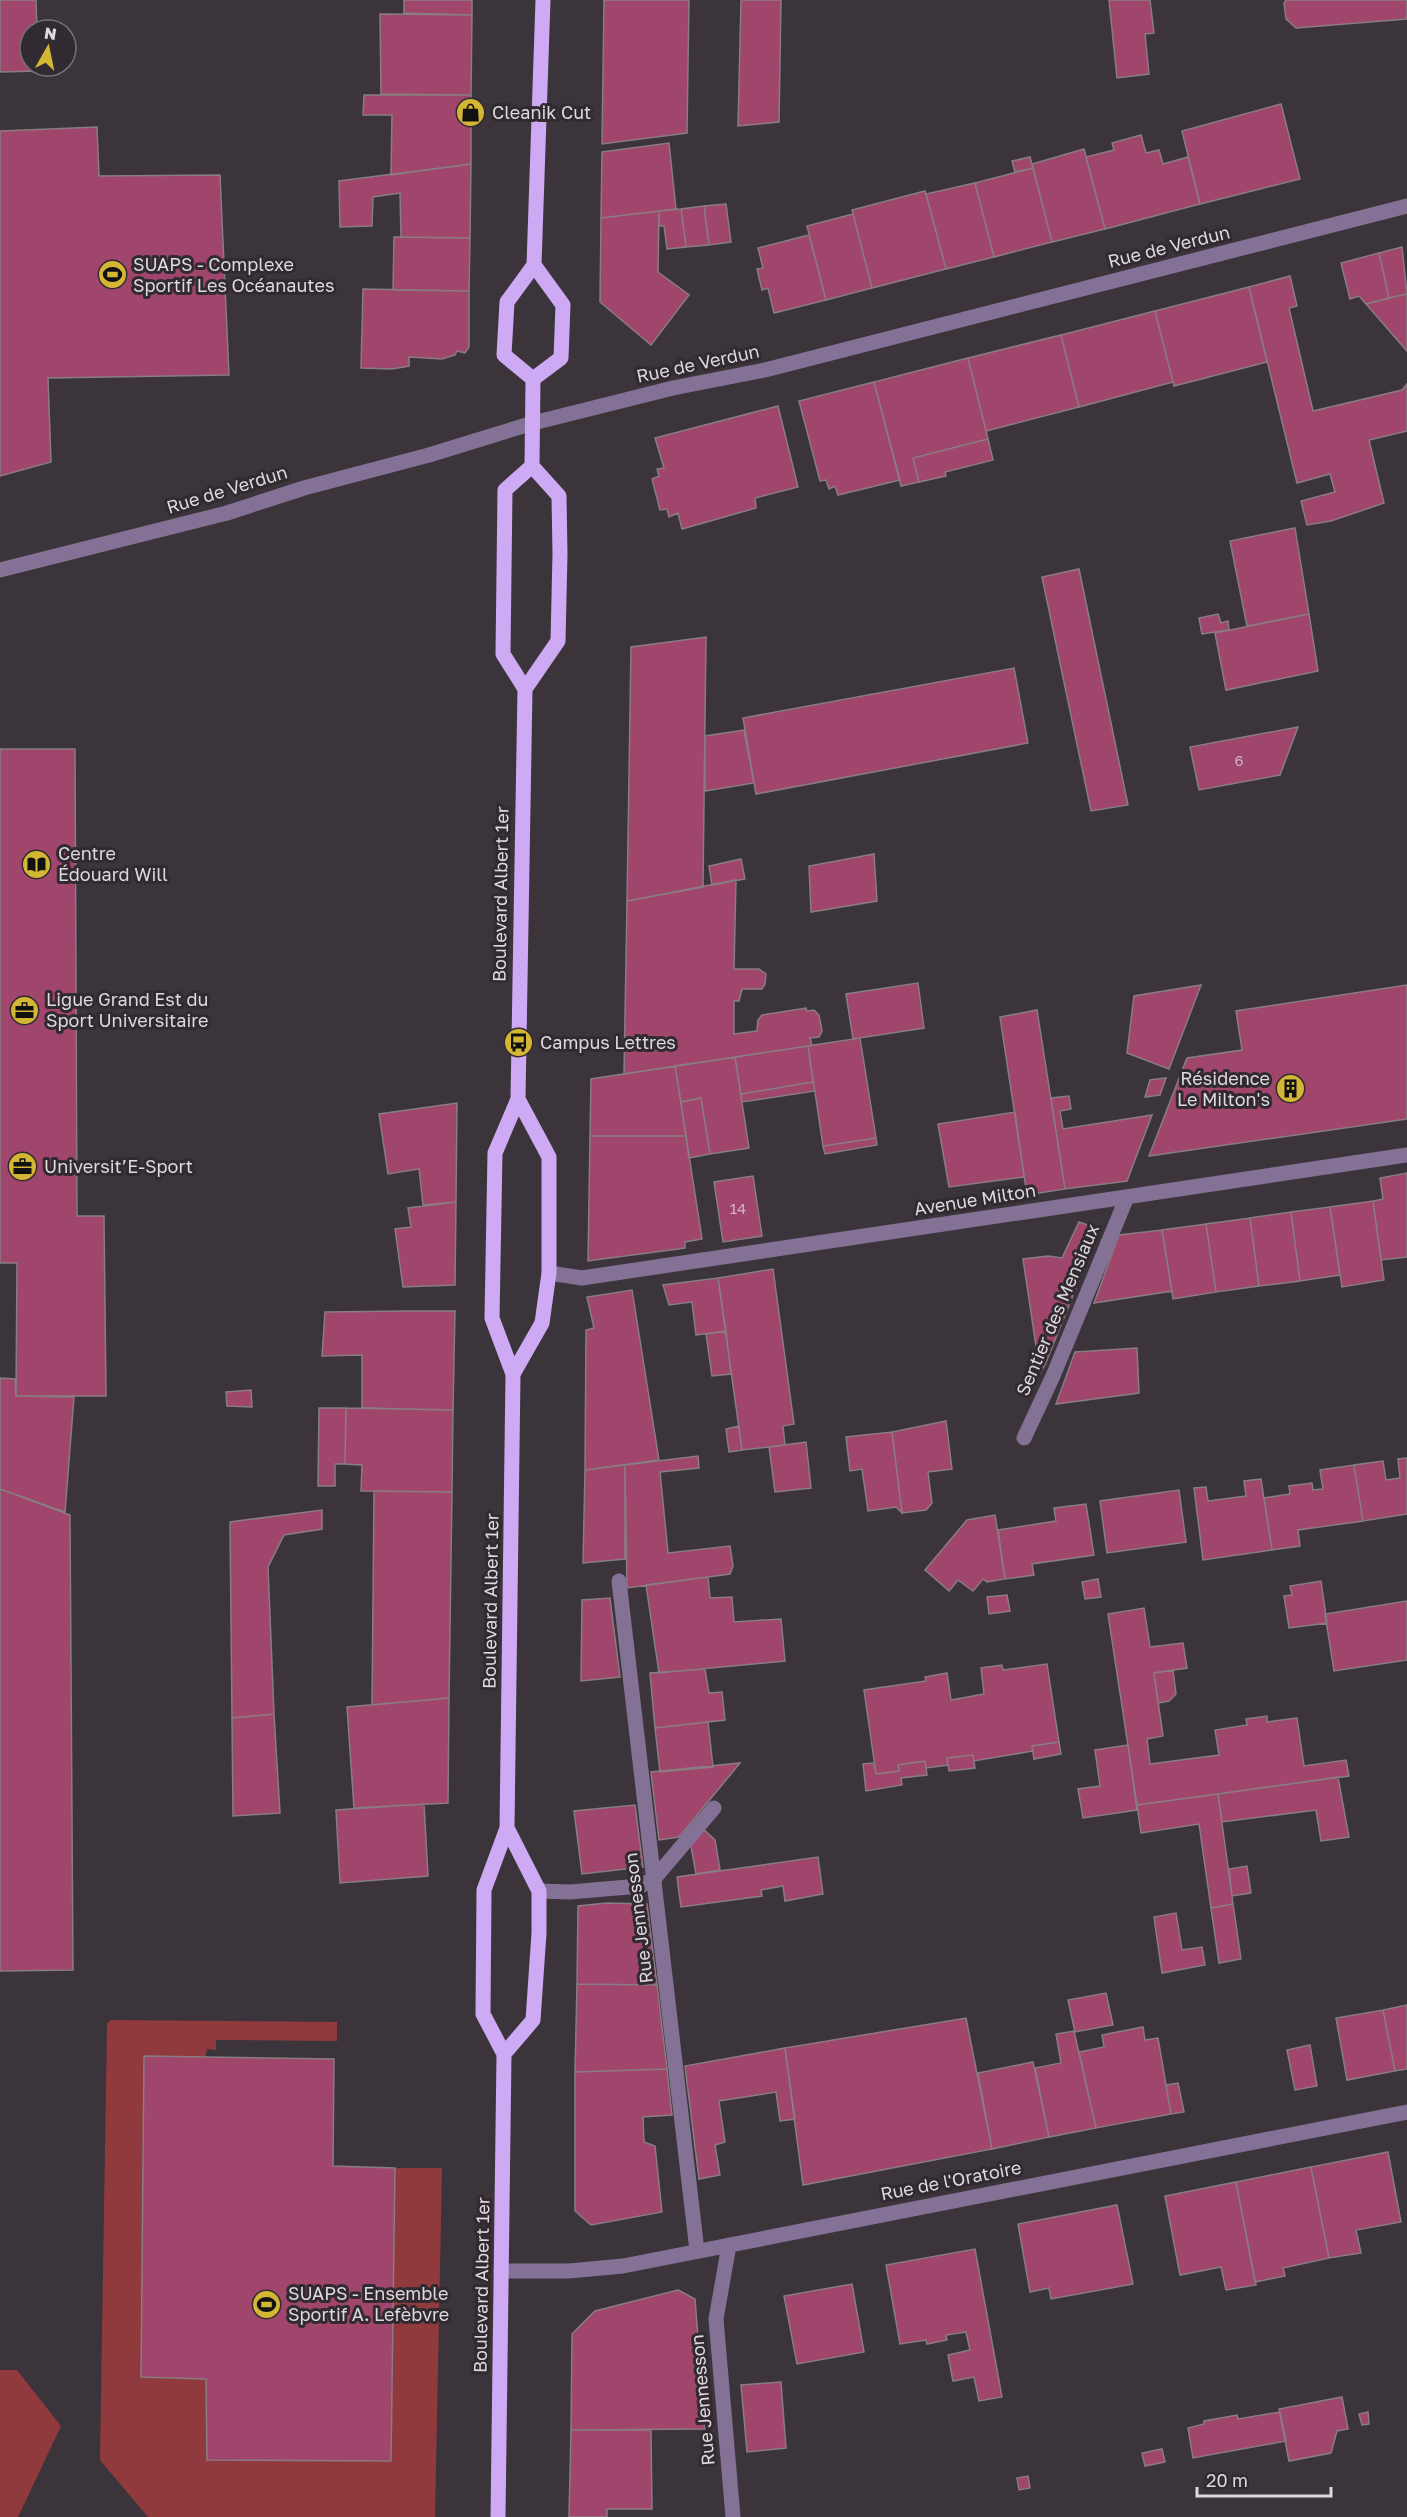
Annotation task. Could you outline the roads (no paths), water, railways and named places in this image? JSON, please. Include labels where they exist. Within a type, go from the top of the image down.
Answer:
[{"type":"main road","points":[[532,466],[505,490],[503,654],[525,689],[558,641],[561,554],[559,496],[532,466],[533,379],[504,354],[507,302],[534,265],[543,0]]},
{"type":"main road","points":[[533,379],[561,358],[564,315],[563,305],[534,265]]},
{"type":"main road","name":"Boulevard Albert 1er","points":[[498,2517],[504,2054],[483,2014],[484,1890],[507,1828],[513,1374],[492,1318],[495,1153],[518,1099],[525,689]]},
{"type":"main road","name":"Boulevard Albert 1er","points":[[513,1374],[542,1323],[549,1273],[549,1157],[518,1099]]},
{"type":"main road","name":"Boulevard Albert 1er","points":[[504,2054],[533,2020],[540,1933],[539,1891],[507,1828]]},
{"type":"street","name":"Rue de Verdun","points":[[0,570],[227,513],[304,488],[429,455],[533,423],[673,388],[765,370],[1407,206]]},
{"type":"street","name":"Avenue Milton","points":[[549,1273],[582,1278],[1407,1155]]},
{"type":"street","name":"Sentier des Mensiaux","points":[[1024,1438],[1053,1376],[1127,1197]]},
{"type":"street","name":"Rue Jennesson","points":[[619,1581],[697,2251]]},
{"type":"street","points":[[539,1891],[570,1892],[640,1886],[654,1879],[714,1808]]},
{"type":"street","name":"Rue de l'Oratoire","points":[[501,2271],[569,2271],[623,2266],[1407,2112]]},
{"type":"street","name":"Rue Jennesson","points":[[729,2245],[716,2319],[733,2517]]},
{"type":"place","name":"Cleanik Cut","points":[[471,113]]},
{"type":"place","name":"SUAPS - Complexe Sportif Les Océanautes","points":[[112,275]]},
{"type":"place","name":"Centre Édouard Will","points":[[37,864]]},
{"type":"place","name":"Ligue Grand Est du Sport Universitaire","points":[[25,1010]]},
{"type":"place","name":"Campus Lettres","points":[[519,1043]]},
{"type":"place","name":"Résidence Le Milton's","points":[[1291,1089]]},
{"type":"place","name":"Universit’E-Sport","points":[[23,1167]]},
{"type":"place","name":"SUAPS - Ensemble Sportif A. Lefèbvre","points":[[267,2304]]}]
